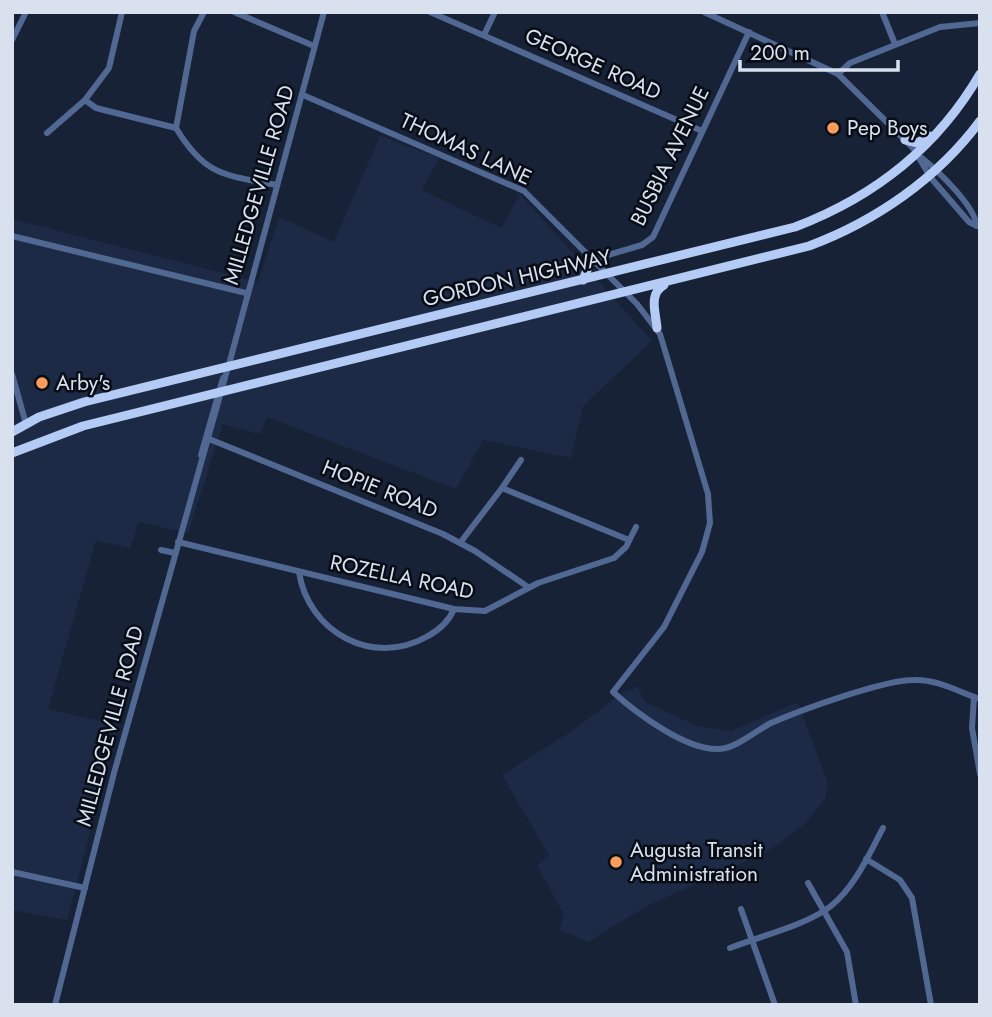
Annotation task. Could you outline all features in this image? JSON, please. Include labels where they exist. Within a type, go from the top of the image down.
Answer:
[{"type":"highway","name":"GORDON HIGHWAY","points":[[12,432],[66,407],[777,233],[822,217],[880,185],[917,154],[961,104],[980,74]]},
{"type":"highway","points":[[905,140],[917,143],[928,139],[961,104]]},
{"type":"highway","name":"GORDON HIGHWAY","points":[[12,453],[72,429],[671,282],[782,254],[827,239],[878,213],[933,172],[980,121]]},
{"type":"highway","points":[[583,280],[591,260]]},
{"type":"highway","points":[[657,328],[655,296],[659,288],[671,282]]},
{"type":"street","points":[[12,40],[26,12]]},
{"type":"street","points":[[47,134],[85,100],[109,68],[122,12]]},
{"type":"street","points":[[204,12],[194,31],[176,128],[191,152],[206,166],[228,175],[276,186]]},
{"type":"street","points":[[234,12],[314,46]]},
{"type":"street","name":"MILLEDGEVILLE ROAD","points":[[201,457],[201,446],[228,367],[324,12]]},
{"type":"street","name":"GEORGE ROAD","points":[[430,12],[702,131]]},
{"type":"street","points":[[484,35],[495,12]]},
{"type":"street","points":[[704,12],[838,74],[905,140],[972,220]]},
{"type":"street","points":[[883,12],[895,44]]},
{"type":"street","points":[[838,74],[850,62],[940,27],[979,24]]},
{"type":"street","name":"BUSBIA AVENUE","points":[[591,260],[642,245],[653,237],[749,32]]},
{"type":"street","name":"THOMAS LANE","points":[[303,95],[524,191],[657,328]]},
{"type":"street","points":[[85,100],[96,108],[176,128]]},
{"type":"street","points":[[12,236],[246,293]]},
{"type":"street","points":[[657,328],[708,494],[710,523],[702,552],[664,627],[612,692],[656,724],[695,744],[717,749],[731,746],[784,718],[891,684],[926,681],[977,698],[972,728],[980,774]]},
{"type":"street","points":[[12,374],[26,424]]},
{"type":"street","name":"MILLEDGEVILLE ROAD","points":[[55,1005],[220,391]]},
{"type":"street","name":"HOPIE ROAD","points":[[209,439],[460,543],[528,587]]},
{"type":"street","points":[[460,543],[521,460]]},
{"type":"street","points":[[502,488],[629,540]]},
{"type":"street","name":"ROZELLA ROAD","points":[[178,542],[454,609],[485,611],[528,587],[614,558],[636,527]]},
{"type":"street","points":[[161,550],[175,554]]},
{"type":"street","points":[[299,572],[305,594],[317,615],[343,639],[358,645],[386,648],[408,645],[436,631],[454,609]]},
{"type":"street","points":[[730,948],[824,911],[848,887],[883,828]]},
{"type":"street","points":[[866,859],[892,874],[912,898],[931,1005]]},
{"type":"street","points":[[12,872],[85,888]]},
{"type":"street","points":[[808,883],[847,952],[856,1005]]},
{"type":"street","points":[[741,909],[775,1005]]},
{"type":"shaded area","points":[[380,136],[439,158],[422,190],[501,228],[520,194],[652,341],[583,406],[571,458],[483,440],[456,489],[267,417],[260,434],[223,424],[188,533],[139,522],[130,548],[96,540],[48,709],[118,725],[67,920],[12,910],[12,219],[258,282],[279,217],[334,242]]},
{"type":"shaded area","points":[[638,687],[644,701],[697,726],[731,731],[798,702],[828,784],[825,799],[805,824],[770,850],[647,906],[588,942],[560,930],[564,915],[537,865],[549,855],[502,775],[572,731],[623,692]]},
{"type":"place","name":"Pep Boys","points":[[833,128]]},
{"type":"place","name":"Arby's","points":[[42,383]]},
{"type":"place","name":"Augusta Transit Administration","points":[[616,862]]}]
